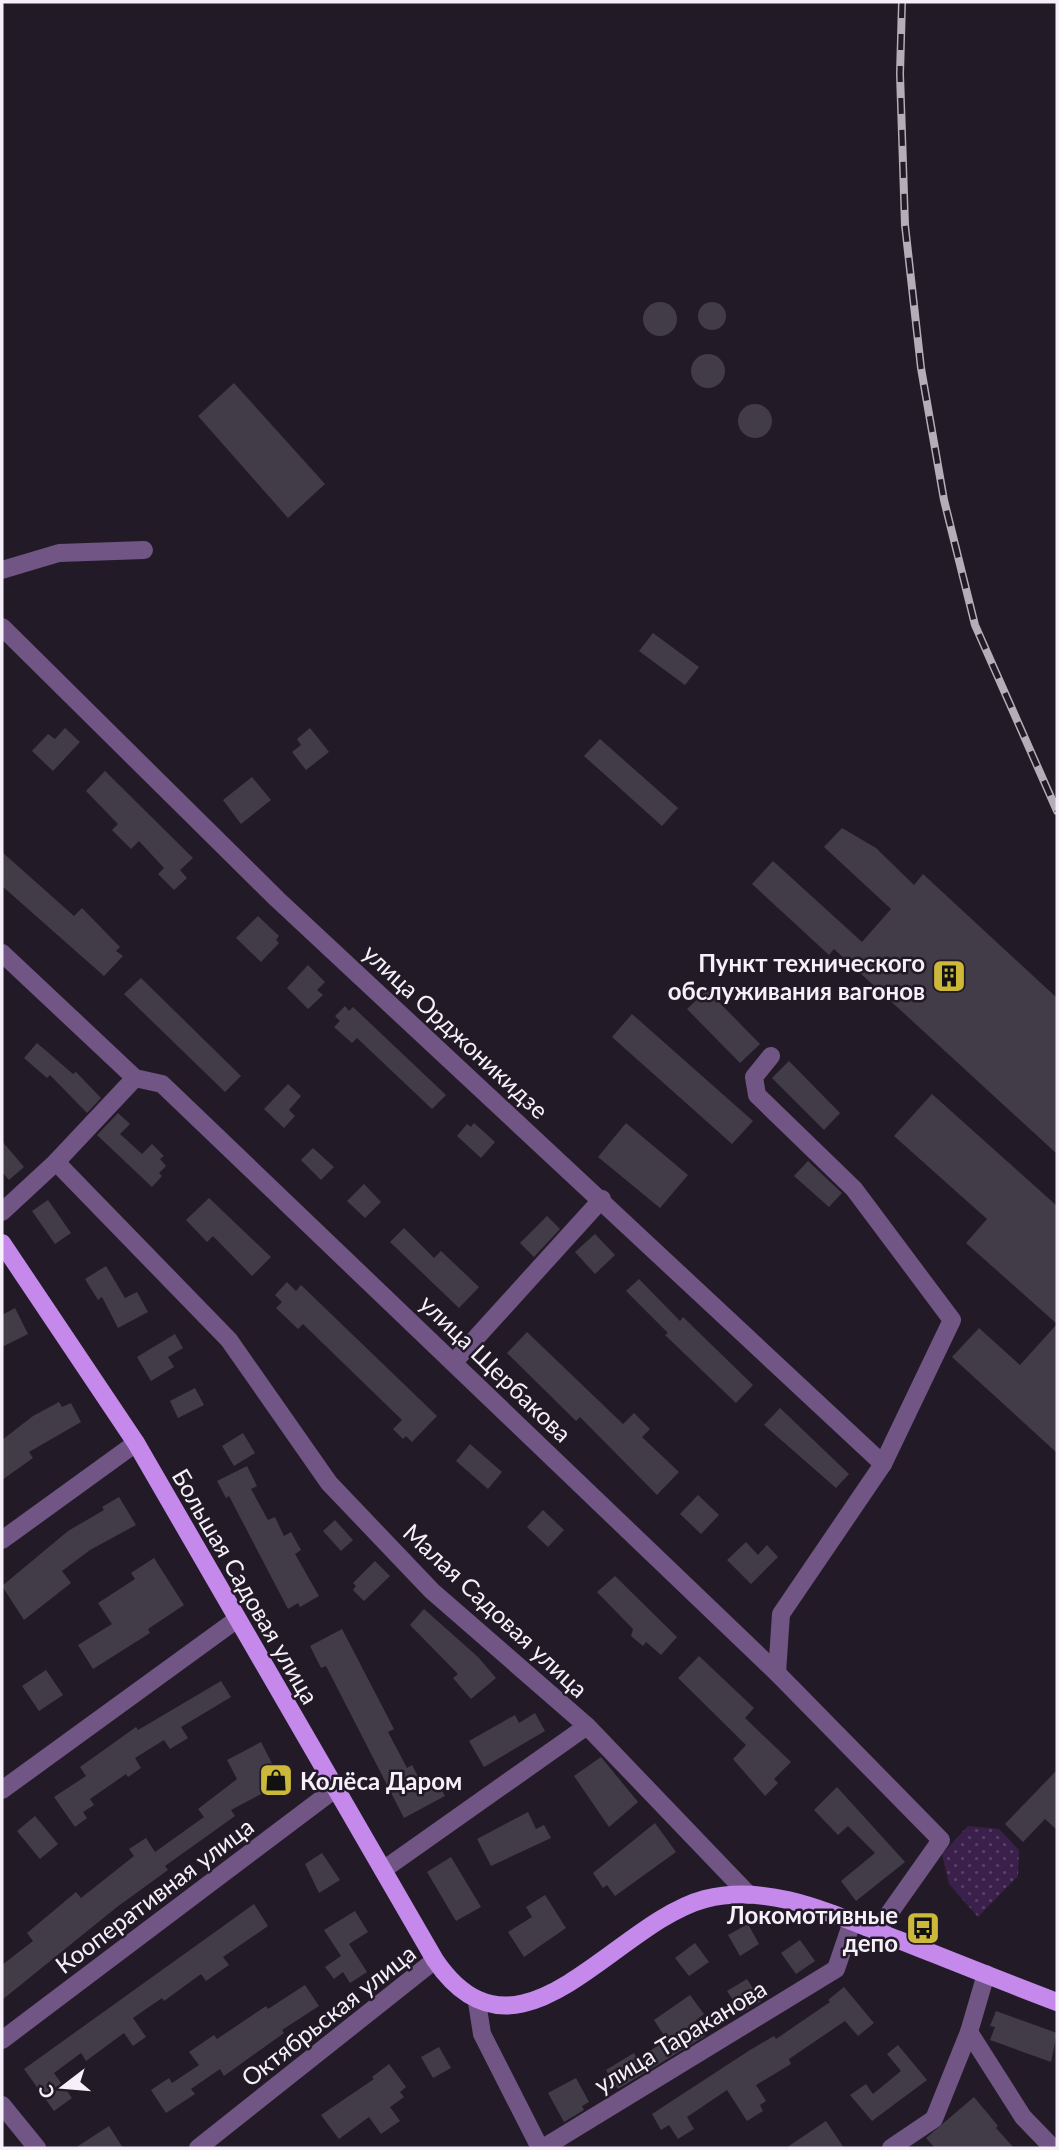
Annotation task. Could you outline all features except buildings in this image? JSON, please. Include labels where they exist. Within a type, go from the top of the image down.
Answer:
[{"type":"main road","name":"Большая Садовая улица","points":[[5,1253],[136,1443],[435,1960]]},
{"type":"main road","name":"Октябрьская улица","points":[[435,1960],[448,1980],[477,2002],[510,2008],[546,1996],[668,1916],[705,1899],[749,1895],[802,1903],[1057,2001]]},
{"type":"street","points":[[2,570],[59,553],[144,550]]},
{"type":"street","name":"улица Орджоникидзе","points":[[2,627],[276,899],[602,1199],[883,1464]]},
{"type":"street","name":"улица Щербакова","points":[[2,953],[135,1078],[162,1084],[777,1672],[941,1840],[876,1931]]},
{"type":"street","points":[[771,1056],[754,1077],[757,1095],[854,1189],[951,1320],[883,1464],[781,1614],[777,1672]]},
{"type":"street","points":[[2,1212],[57,1161],[135,1078]]},
{"type":"street","name":"Малая Садовая улица","points":[[57,1161],[229,1340],[329,1483],[432,1591],[587,1726],[749,1895]]},
{"type":"street","points":[[454,1362],[602,1199]]},
{"type":"street","points":[[2,1540],[136,1443]]},
{"type":"street","points":[[2,1790],[236,1620]]},
{"type":"street","points":[[383,1870],[587,1726]]},
{"type":"street","name":"Кооперативная улица","points":[[2,2040],[335,1788]]},
{"type":"street","name":"улица Тараканова","points":[[542,2148],[836,1969],[852,1922]]},
{"type":"street","name":"Октябрьская улица","points":[[198,2148],[435,1960]]},
{"type":"street","points":[[891,2148],[934,2119],[968,2032],[986,1974]]},
{"type":"street","points":[[477,2002],[482,2034],[542,2148]]},
{"type":"street","points":[[968,2032],[1023,2117],[1053,2148]]},
{"type":"street","points":[[2,2105],[37,2148]]},
{"type":"shaded area","points":[[968,1826],[999,1829],[1019,1850],[1018,1876],[978,1917],[949,1884],[942,1854]]},
{"type":"railway","points":[[902,2],[900,74],[905,225],[921,368],[944,500],[975,625],[1057,811]]},
{"type":"place","name":"Пункт технического обслуживания вагонов","points":[[949,976]]},
{"type":"place","name":"Колёса Даром","points":[[276,1780]]},
{"type":"place","name":"Локомотивные депо","points":[[923,1928]]}]
